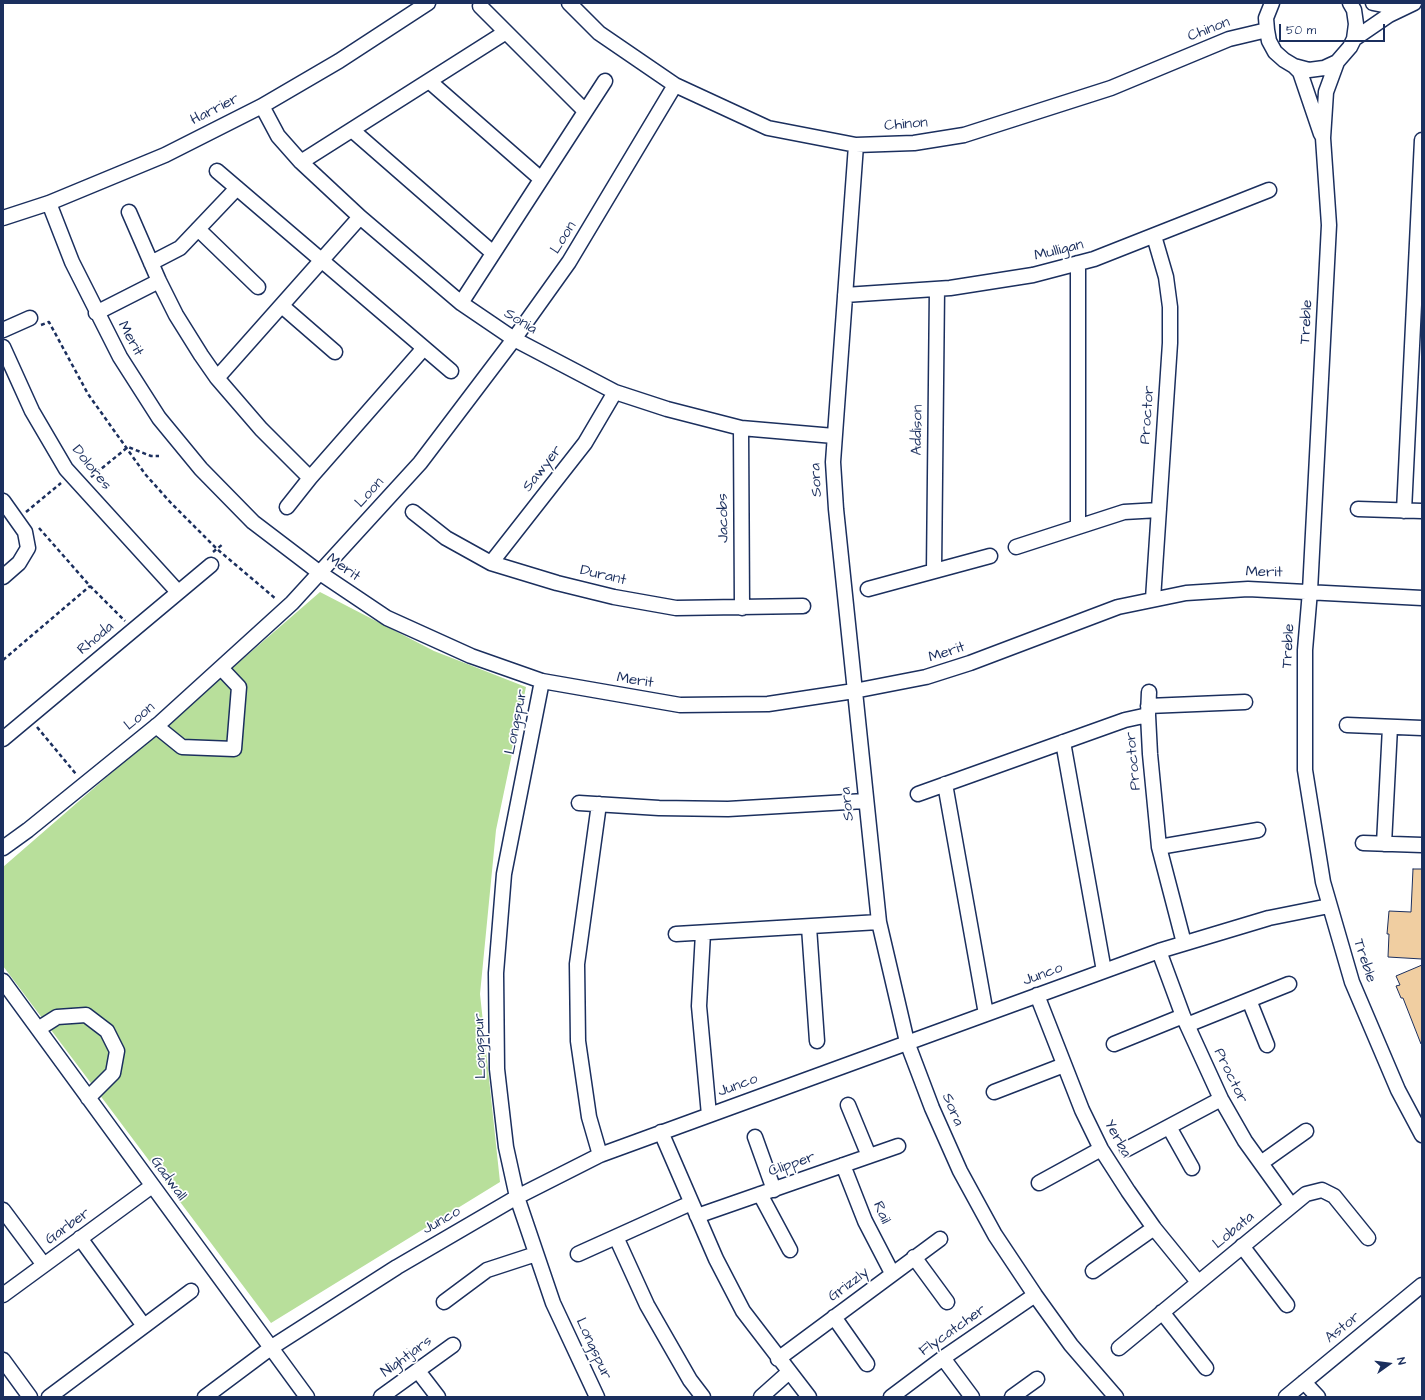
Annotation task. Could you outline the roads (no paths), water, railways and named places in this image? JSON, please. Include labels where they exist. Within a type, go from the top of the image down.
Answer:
[{"type":"street","name":"Harrier","points":[[3,218],[49,203],[165,155],[262,106],[340,61],[428,3]]},
{"type":"street","name":"Chinon","points":[[568,3],[599,34],[675,85],[768,128],[856,145],[914,143],[964,135],[1111,88],[1229,38],[1267,30]]},
{"type":"street","points":[[1272,3],[1266,18],[1269,41],[1275,52],[1294,66],[1309,70],[1324,68],[1337,62],[1350,47],[1354,39],[1356,24],[1354,10],[1350,3]]},
{"type":"street","points":[[1373,3],[1388,6],[1413,4]]},
{"type":"street","points":[[1354,39],[1389,15],[1413,4]]},
{"type":"street","points":[[480,6],[585,111]]},
{"type":"street","points":[[301,162],[506,32]]},
{"type":"street","name":"Treble","points":[[1337,62],[1326,92],[1323,138],[1329,225],[1310,591],[1305,650],[1305,770],[1322,882],[1361,1007],[1398,1090],[1422,1135]]},
{"type":"street","name":"Treble","points":[[1294,66],[1300,72],[1323,138]]},
{"type":"street","points":[[429,81],[541,180]]},
{"type":"street","points":[[461,303],[605,81]]},
{"type":"street","name":"Loon","points":[[3,848],[28,830],[156,726],[287,608],[420,463],[514,339],[569,262],[675,85]]},
{"type":"street","name":"Sonia","points":[[262,106],[278,136],[301,162],[360,217],[461,303],[514,339],[615,392],[740,428],[834,436]]},
{"type":"street","points":[[352,130],[493,253]]},
{"type":"street","points":[[1404,511],[1416,381],[1422,140]]},
{"type":"street","name":"Sora","points":[[856,145],[834,436],[836,509],[865,802],[879,922],[907,1042],[932,1108],[960,1171],[995,1235],[1035,1295],[1071,1345],[1116,1397]]},
{"type":"street","points":[[217,171],[451,371]]},
{"type":"street","points":[[150,263],[174,252],[237,188]]},
{"type":"street","name":"Mulligan","points":[[845,295],[937,289],[1033,275],[1094,259],[1269,190]]},
{"type":"street","name":"Merit","points":[[49,203],[72,262],[96,313],[120,357],[159,418],[201,469],[253,522],[320,573],[387,618],[471,656],[542,681],[680,705],[768,704],[854,691],[926,677],[970,663],[1118,607],[1186,593],[1248,589],[1310,591],[1422,598]]},
{"type":"street","points":[[129,212],[158,281],[176,315],[217,378],[261,429],[310,478]]},
{"type":"street","points":[[217,378],[360,217]]},
{"type":"street","points":[[198,228],[258,287]]},
{"type":"street","name":"Proctor","points":[[1153,599],[1170,343],[1170,307],[1166,277],[1154,236]]},
{"type":"street","points":[[1078,263],[1078,527]]},
{"type":"street","points":[[96,313],[158,281]]},
{"type":"street","name":"Addison","points":[[934,571],[937,289]]},
{"type":"street","points":[[282,306],[335,352]]},
{"type":"street","points":[[3,330],[30,318]]},
{"type":"street","name":"Dolores","points":[[3,347],[32,411],[71,475],[178,592]]},
{"type":"street","points":[[287,508],[310,478],[424,348]]},
{"type":"street","name":"Sawyer","points":[[491,563],[585,443],[615,392]]},
{"type":"street","name":"Jacobs","points":[[740,428],[742,608]]},
{"type":"street","points":[[3,501],[24,517],[28,548],[19,563],[3,577]]},
{"type":"street","points":[[1358,509],[1422,512]]},
{"type":"street","points":[[1016,547],[1124,512],[1159,510]]},
{"type":"street","name":"Durant","points":[[413,512],[446,538],[491,563],[557,583],[614,597],[676,608],[803,606]]},
{"type":"street","points":[[868,590],[990,556]]},
{"type":"street","name":"Rhoda","points":[[3,739],[211,565]]},
{"type":"street","points":[[156,726],[182,747],[234,749],[238,687],[221,668]]},
{"type":"street","name":"Longspur","points":[[542,681],[504,874],[496,973],[497,1069],[506,1147],[517,1197],[553,1303],[597,1397]]},
{"type":"street","points":[[918,794],[1125,720],[1148,704],[1245,702]]},
{"type":"street","name":"Proctor","points":[[1148,704],[1160,847],[1184,943]]},
{"type":"street","points":[[1347,725],[1422,728]]},
{"type":"street","points":[[1384,844],[1390,727]]},
{"type":"street","points":[[1063,742],[1104,971]]},
{"type":"street","points":[[945,784],[986,1014]]},
{"type":"street","points":[[579,803],[659,808],[728,809],[865,802]]},
{"type":"street","points":[[599,804],[577,964],[578,1041],[589,1117],[600,1155]]},
{"type":"street","points":[[1160,847],[1258,830]]},
{"type":"street","points":[[1363,843],[1422,845]]},
{"type":"street","name":"Junco","points":[[205,1397],[272,1347],[398,1267],[517,1197],[600,1155],[1159,951],[1269,918],[1329,906]]},
{"type":"street","points":[[676,934],[879,922]]},
{"type":"street","points":[[809,927],[817,1041]]},
{"type":"street","points":[[703,933],[699,1006],[709,1115]]},
{"type":"street","name":"Proctor","points":[[1159,951],[1185,1020],[1221,1099],[1245,1141],[1291,1205]]},
{"type":"street","name":"Gadwall","points":[[3,981],[152,1186],[272,1347],[307,1397]]},
{"type":"street","points":[[1114,1044],[1249,1000],[1289,984]]},
{"type":"street","name":"Yerba","points":[[1037,995],[1082,1110],[1101,1149],[1154,1228],[1198,1282]]},
{"type":"street","points":[[1249,1000],[1267,1045]]},
{"type":"street","points":[[38,1029],[57,1017],[86,1015],[107,1031],[117,1051],[113,1073],[88,1098]]},
{"type":"street","points":[[994,1092],[1064,1065]]},
{"type":"street","points":[[1127,1149],[1221,1099]]},
{"type":"street","points":[[848,1105],[869,1156]]},
{"type":"street","points":[[1169,1127],[1192,1168]]},
{"type":"street","points":[[1261,1163],[1306,1131]]},
{"type":"street","points":[[661,1132],[691,1203],[743,1311],[778,1359],[809,1397]]},
{"type":"street","points":[[755,1136],[774,1190]]},
{"type":"street","name":"Clipper","points":[[698,1216],[898,1146]]},
{"type":"street","points":[[1039,1183],[1101,1149]]},
{"type":"street","name":"Rail","points":[[843,1165],[865,1221],[892,1273]]},
{"type":"street","name":"Garber","points":[[3,1295],[152,1186]]},
{"type":"street","name":"Lobata","points":[[1119,1348],[1306,1194],[1322,1190],[1334,1196],[1368,1238]]},
{"type":"street","points":[[760,1194],[790,1250]]},
{"type":"street","points":[[578,1254],[691,1203]]},
{"type":"street","points":[[3,1210],[44,1265]]},
{"type":"street","points":[[1093,1271],[1154,1228]]},
{"type":"street","points":[[616,1237],[647,1305],[690,1380],[703,1397]]},
{"type":"street","points":[[80,1238],[144,1326]]},
{"type":"street","name":"Grizzly","points":[[778,1359],[892,1273],[940,1239]]},
{"type":"street","points":[[1242,1246],[1287,1306]]},
{"type":"street","points":[[444,1302],[487,1270],[536,1254]]},
{"type":"street","points":[[914,1257],[947,1302]]},
{"type":"street","name":"Astor","points":[[1286,1397],[1422,1286]]},
{"type":"street","points":[[49,1397],[191,1291]]},
{"type":"street","name":"Flycatcher","points":[[891,1397],[943,1358],[1035,1295]]},
{"type":"street","points":[[1162,1312],[1206,1368]]},
{"type":"street","points":[[834,1317],[867,1364]]},
{"type":"street","name":"Nightjars","points":[[381,1397],[453,1345]]},
{"type":"street","points":[[943,1358],[972,1397]]},
{"type":"street","points":[[3,1360],[30,1397]]},
{"type":"street","points":[[418,1370],[438,1397]]},
{"type":"street","points":[[761,1397],[788,1372]]},
{"type":"street","points":[[1012,1397],[1037,1379]]},
{"type":"street","points":[[1304,1382],[1318,1397]]}]
